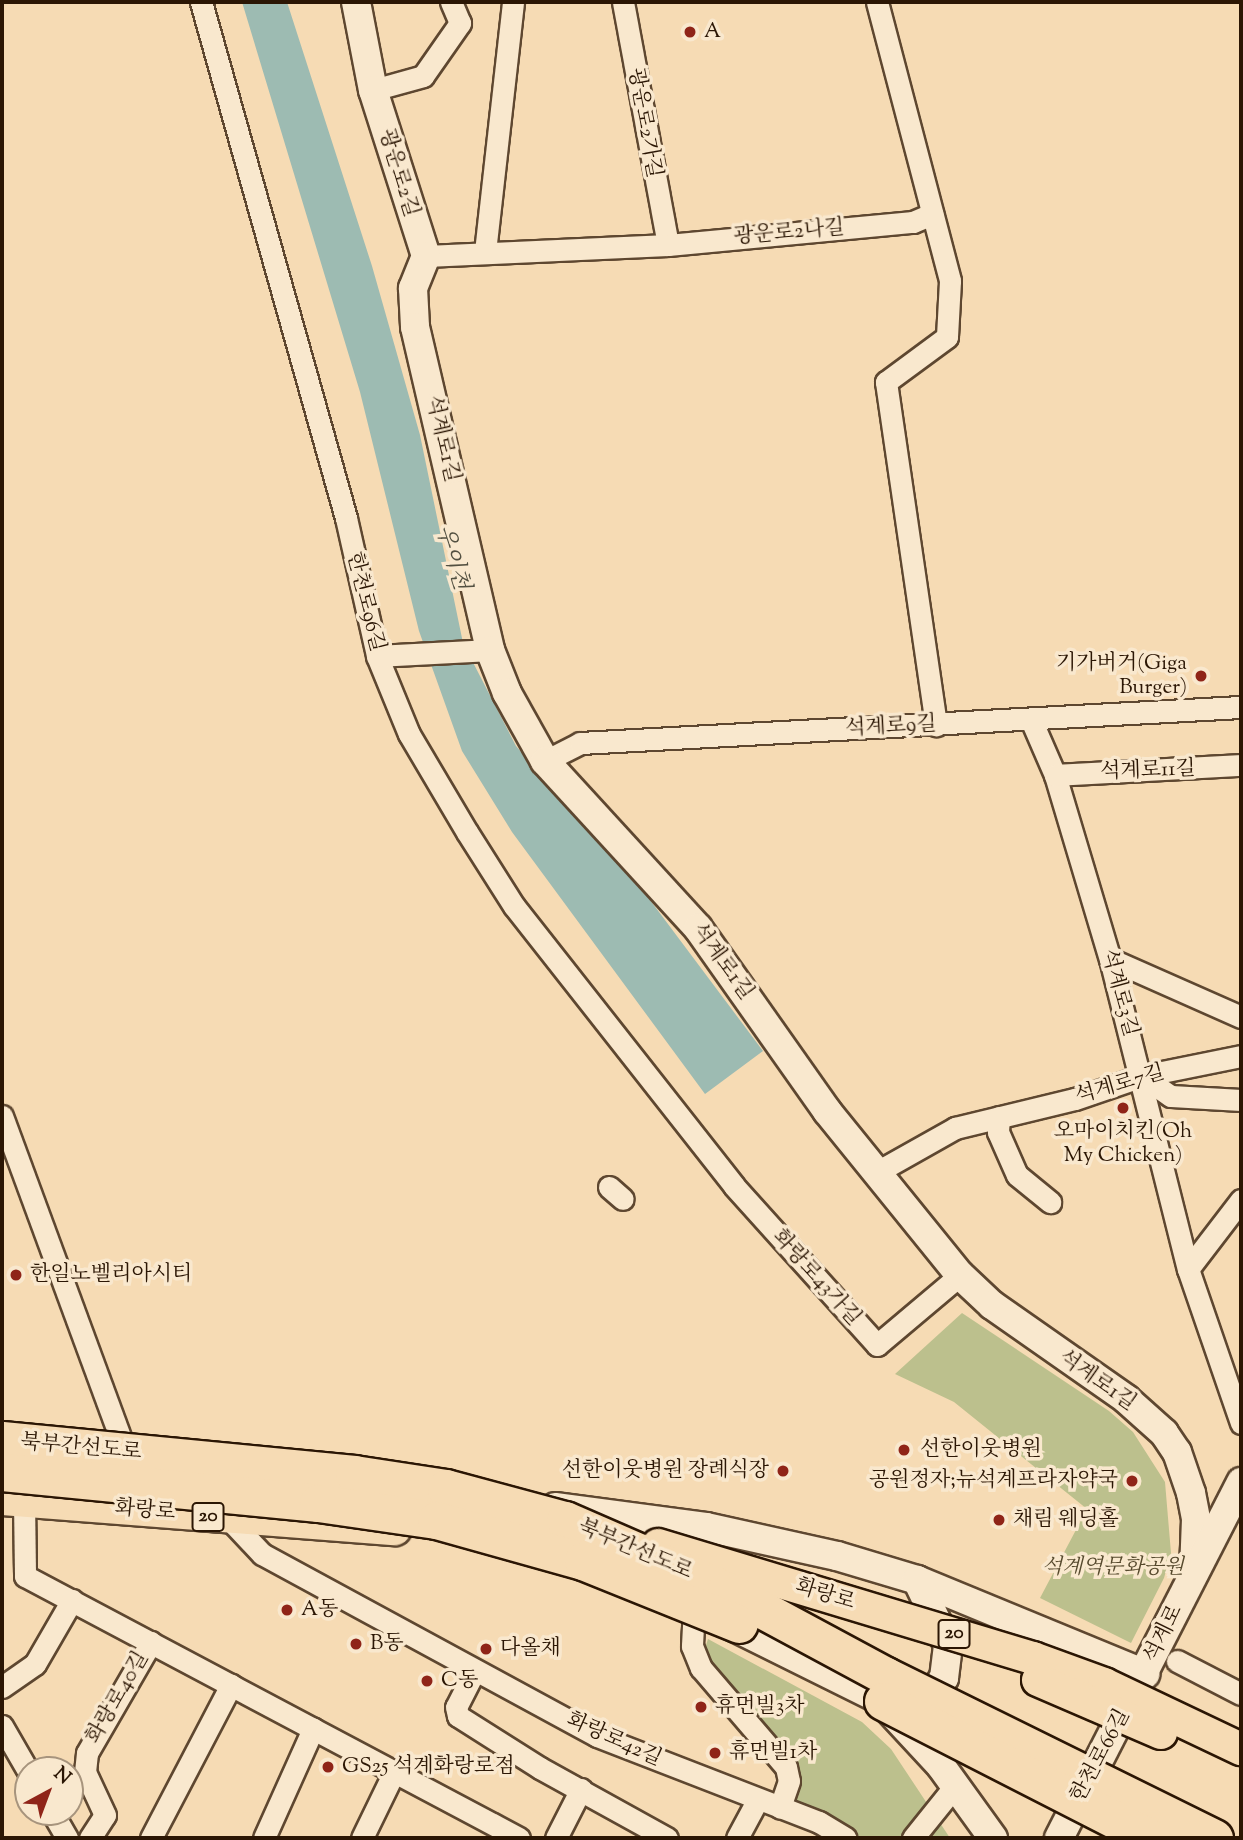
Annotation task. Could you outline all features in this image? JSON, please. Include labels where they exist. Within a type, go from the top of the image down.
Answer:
[{"type":"highway","name":"북부간선도로","points":[[2,1440],[354,1474],[446,1488],[565,1520],[726,1590],[886,1676],[1214,1838]]},
{"type":"highway","name":"북부간선도로","points":[[2,1472],[277,1498],[436,1520],[583,1561],[713,1611],[1151,1838]]},
{"type":"main road","name":"화랑로","points":[[2,1448],[393,1486],[664,1555],[1033,1658],[1104,1684],[1241,1749]]},
{"type":"main road","name":"화랑로","points":[[13,1500],[229,1519],[499,1536],[664,1555],[996,1665],[1241,1772]]},
{"type":"street","name":"한천로96길","points":[[201,2],[346,518],[382,656],[409,734],[460,836],[687,1127]]},
{"type":"street","name":"광운로2길","points":[[356,2],[373,90],[426,256]]},
{"type":"street","points":[[373,90],[424,76],[460,23],[451,2]]},
{"type":"street","points":[[485,252],[511,44],[513,2]]},
{"type":"street","name":"광운로2가길","points":[[623,2],[668,245]]},
{"type":"street","points":[[877,2],[950,281],[947,337],[886,382],[936,724]]},
{"type":"street","name":"광운로2나길","points":[[426,256],[668,245],[913,222],[932,214]]},
{"type":"street","name":"석계로1길","points":[[426,256],[413,288],[415,327],[480,652],[545,761],[698,928],[877,1172],[960,1275],[992,1305],[1126,1399],[1164,1433],[1177,1452],[1191,1493],[1196,1519],[1194,1572]]},
{"type":"street","points":[[382,656],[480,652]]},
{"type":"street","name":"석계로9길","points":[[545,761],[580,743],[936,724],[1032,722],[1241,707]]},
{"type":"street","name":"석계로3길","points":[[1032,722],[1055,775],[1110,959],[1142,1076],[1188,1269],[1241,1423]]},
{"type":"street","name":"석계로11길","points":[[1055,775],[1241,765]]},
{"type":"street","points":[[1110,959],[1241,1017]]},
{"type":"street","name":"석계로7길","points":[[877,1172],[955,1128],[1142,1076],[1241,1056]]},
{"type":"street","points":[[1142,1076],[1171,1097],[1241,1100]]},
{"type":"street","points":[[2,1116],[128,1461],[139,1511]]},
{"type":"street","points":[[999,1117],[998,1132],[1017,1175],[1050,1202]]},
{"type":"street","name":"화랑로43가길","points":[[687,1127],[734,1186],[877,1345],[960,1275]]},
{"type":"street","points":[[1188,1269],[1241,1200]]},
{"type":"street","name":"화랑로","points":[[393,1486],[706,1527],[917,1580],[1145,1674]]},
{"type":"street","name":"석계로","points":[[1145,1674],[1194,1572],[1238,1495]]},
{"type":"street","name":"화랑로40길","points":[[13,1500],[25,1576],[510,1836]]},
{"type":"street","name":"화랑로42길","points":[[229,1519],[262,1553],[474,1672],[597,1736],[819,1822],[846,1838]]},
{"type":"street","name":"화랑로","points":[[414,1531],[516,1550],[694,1607],[879,1699],[954,1787],[993,1838]]},
{"type":"street","points":[[879,1699],[900,1707],[930,1697],[944,1678],[948,1645],[917,1580]]},
{"type":"street","points":[[2,1687],[35,1664],[72,1600]]},
{"type":"street","points":[[694,1607],[692,1646],[701,1668],[786,1767],[789,1781],[780,1807]]},
{"type":"street","name":"화랑로40길","points":[[98,1836],[106,1815],[85,1772],[87,1753],[151,1642]]},
{"type":"street","points":[[1177,1661],[1241,1694]]},
{"type":"street","points":[[474,1672],[455,1713],[667,1838]]},
{"type":"street","name":"한천로66길","points":[[1059,1838],[1145,1674]]},
{"type":"street","points":[[151,1838],[231,1685]]},
{"type":"street","points":[[2,1726],[19,1756]]},
{"type":"street","points":[[264,1838],[313,1729]]},
{"type":"street","points":[[362,1838],[394,1772]]},
{"type":"street","points":[[913,1838],[954,1787]]},
{"type":"street","points":[[556,1838],[581,1789]]},
{"type":"street","points":[[737,1838],[758,1799]]},
{"type":"green space","name":"석계역문화공원","points":[[962,1313],[1109,1411],[1133,1432],[1165,1482],[1171,1553],[1164,1578],[1131,1643],[1040,1598],[1087,1509],[954,1402],[895,1374]]},
{"type":"green space","points":[[708,1639],[862,1722],[891,1749],[950,1838],[858,1838],[827,1818],[789,1805],[799,1778],[703,1654]]},
{"type":"water","points":[[242,2],[287,2],[372,266],[420,435],[463,643],[516,746],[647,896],[763,1051],[705,1094],[512,832],[462,751],[419,631],[360,392]]},
{"type":"place","name":"A","points":[[690,32]]},
{"type":"place","name":"기가버거(Giga Burger)","points":[[1201,676]]},
{"type":"place","name":"오마이치킨(Oh My Chicken)","points":[[1123,1108]]},
{"type":"place","name":"한일노벨리아시티","points":[[16,1275]]},
{"type":"place","name":"선한이웃병원","points":[[904,1450]]},
{"type":"place","name":"선한이웃병원 장례식장","points":[[783,1471]]},
{"type":"place","name":"공원정자;뉴석계프라자약국","points":[[1132,1481]]},
{"type":"place","name":"채림 웨딩홀","points":[[999,1520]]},
{"type":"place","name":"A동","points":[[287,1610]]},
{"type":"place","name":"B동","points":[[356,1644]]},
{"type":"place","name":"다올채","points":[[486,1649]]},
{"type":"place","name":"C동","points":[[427,1681]]},
{"type":"place","name":"휴먼빌3차","points":[[701,1707]]},
{"type":"place","name":"휴먼빌1차","points":[[715,1753]]},
{"type":"place","name":"GS25 석계화랑로점","points":[[328,1767]]},
{"type":"water label","name":"우이천","points":[[451,558]]}]
